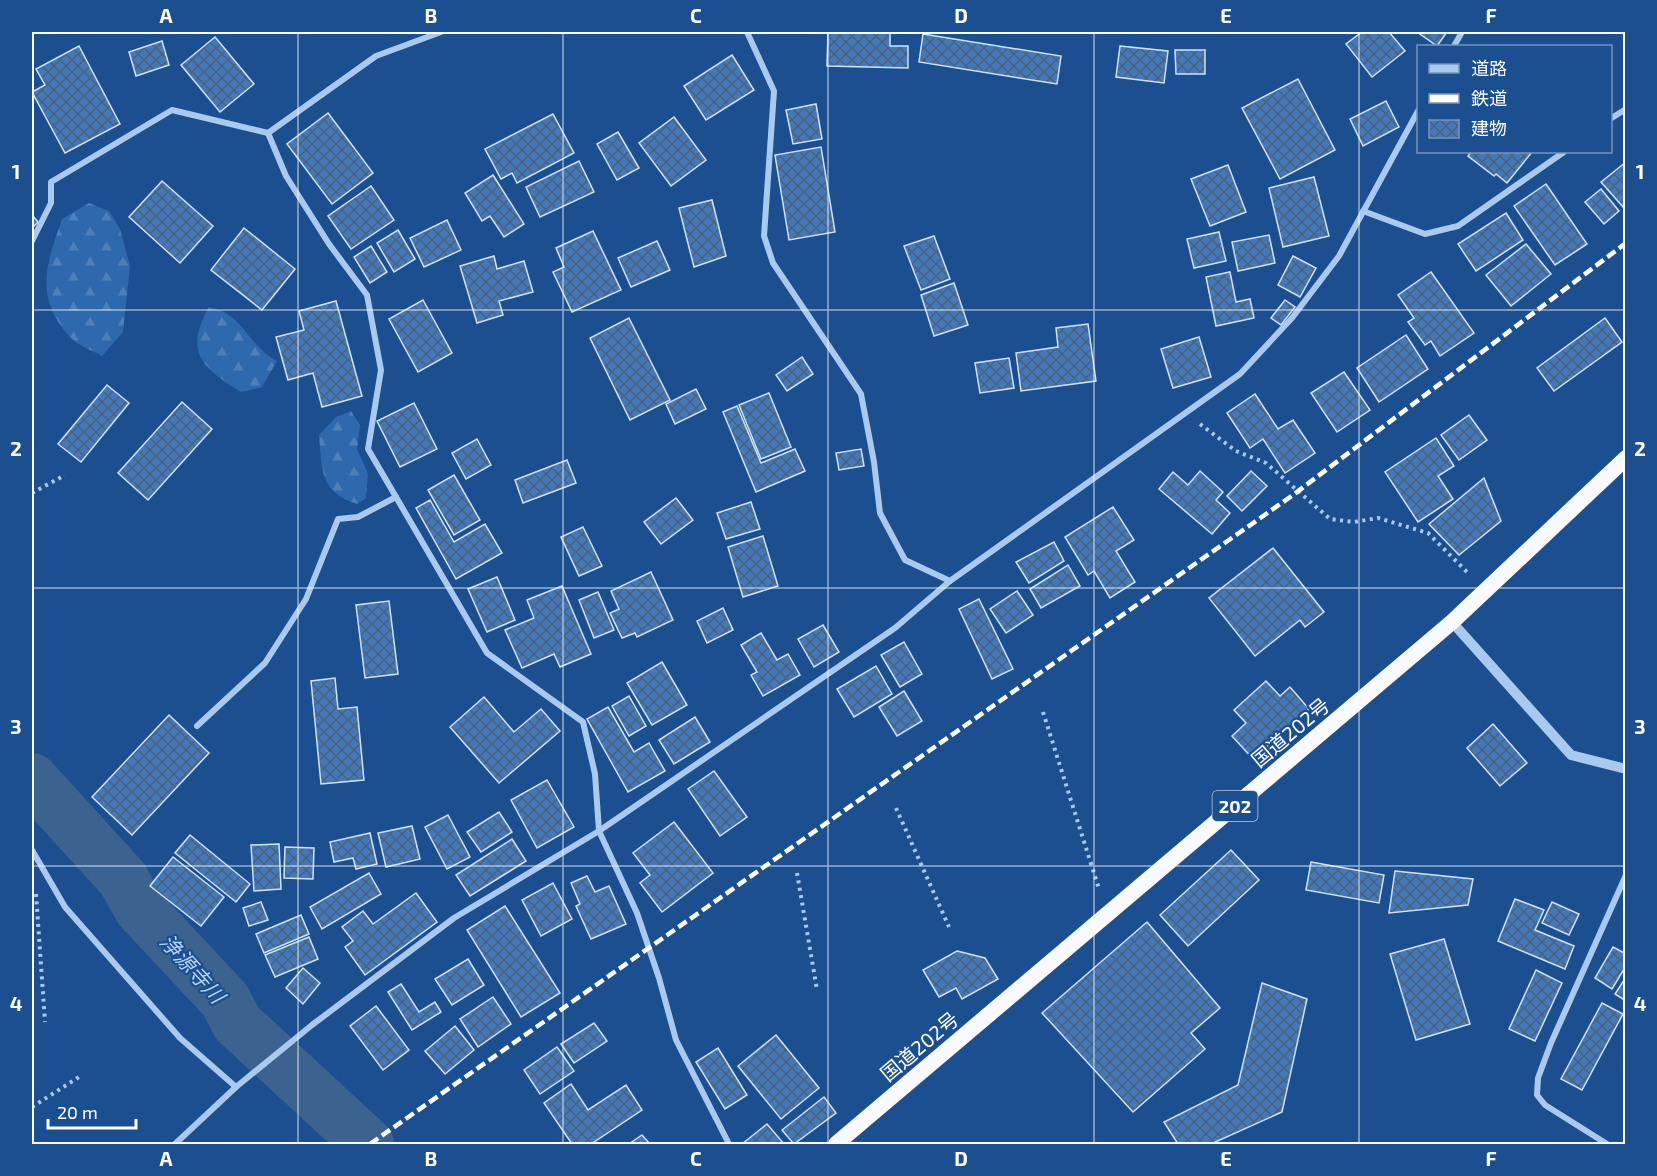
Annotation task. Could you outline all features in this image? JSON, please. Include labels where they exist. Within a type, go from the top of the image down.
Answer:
[{"type":"highway","name":"国道202号","points":[[836,1144],[1452,622],[1626,458]]},
{"type":"street","points":[[32,242],[51,203],[51,182],[172,110],[268,133],[376,56],[441,32]]},
{"type":"street","points":[[747,32],[774,91],[764,236],[773,263],[861,394],[874,462],[880,513],[905,560],[950,581]]},
{"type":"street","points":[[1612,118],[1626,109]]},
{"type":"street","points":[[175,1144],[236,1087],[312,1025],[454,918],[599,831],[895,628],[950,581],[1240,374],[1293,318],[1339,256],[1417,115]]},
{"type":"street","points":[[268,133],[286,176],[329,244],[368,295],[381,370],[368,449],[487,653],[583,722],[595,774],[599,831],[637,914],[659,978],[676,1040],[729,1144]]},
{"type":"street","points":[[1363,211],[1425,234],[1458,226],[1563,153]]},
{"type":"street","points":[[196,726],[265,663],[306,599],[338,519],[358,517],[396,497]]},
{"type":"street","points":[[1452,622],[1571,755],[1626,769]]},
{"type":"street","points":[[32,850],[65,907],[180,1038],[236,1087]]},
{"type":"street","points":[[1607,1144],[1545,1106],[1537,1095],[1538,1078],[1551,1043],[1626,875]]},
{"type":"path","points":[[1188,410],[1205,429],[1236,451],[1266,463],[1330,519],[1354,522],[1378,518],[1428,533],[1485,590]]},
{"type":"path","points":[[32,492],[65,475]]},
{"type":"path","points":[[1043,711],[1099,889]]},
{"type":"path","points":[[896,808],[949,927]]},
{"type":"path","points":[[797,873],[817,990]]},
{"type":"path","points":[[35,882],[45,1022]]},
{"type":"path","points":[[32,1107],[80,1077]]},
{"type":"green space","points":[[89,203],[109,211],[120,229],[130,266],[123,332],[102,356],[70,337],[51,308],[47,294],[46,280],[51,251],[62,219]]},
{"type":"green space","points":[[209,307],[221,310],[230,316],[259,348],[277,361],[262,387],[241,392],[216,375],[201,358],[198,336],[201,323]]},
{"type":"green space","points":[[351,411],[360,425],[357,449],[368,474],[366,498],[357,504],[335,493],[329,486],[322,469],[319,435],[336,417]]},
{"type":"building","points":[[828,32],[890,32],[890,46],[908,46],[908,68],[827,66]]},
{"type":"building","points":[[1362,32],[1389,32],[1405,51],[1372,77],[1346,44]]},
{"type":"building","points":[[1417,32],[1447,32],[1436,45]]},
{"type":"building","points":[[923,34],[1061,56],[1057,84],[919,62]]},
{"type":"building","points":[[215,37],[254,84],[220,112],[181,65]]},
{"type":"building","points":[[162,41],[169,65],[136,76],[129,52]]},
{"type":"building","points":[[79,46],[120,124],[65,153],[32,92],[45,85],[36,69]]},
{"type":"building","points":[[1120,46],[1168,51],[1164,83],[1116,77]]},
{"type":"building","points":[[1175,50],[1205,50],[1205,74],[1176,74]]},
{"type":"building","points":[[732,55],[754,90],[706,120],[684,86]]},
{"type":"building","points":[[1298,79],[1335,150],[1280,179],[1242,108]]},
{"type":"building","points":[[1386,101],[1399,127],[1363,146],[1350,119]]},
{"type":"building","points":[[816,104],[822,139],[793,144],[786,110]]},
{"type":"building","points":[[328,113],[373,173],[332,204],[287,144]]},
{"type":"building","points":[[553,114],[574,153],[517,183],[512,173],[501,179],[485,149]]},
{"type":"building","points":[[674,117],[706,160],[671,186],[639,143]]},
{"type":"building","points":[[618,132],[639,168],[617,180],[597,144]]},
{"type":"building","points":[[821,147],[835,232],[789,240],[775,155]]},
{"type":"building","points":[[1470,153],[1531,153],[1507,183],[1468,156]]},
{"type":"building","points":[[579,161],[594,192],[540,217],[526,187]]},
{"type":"building","points":[[1626,162],[1626,207],[1624,208],[1601,182]]},
{"type":"building","points":[[1228,165],[1246,212],[1210,226],[1191,179]]},
{"type":"building","points":[[493,175],[524,224],[504,237],[490,216],[482,221],[465,193]]},
{"type":"building","points":[[1314,177],[1329,236],[1283,247],[1269,188]]},
{"type":"building","points":[[162,181],[213,226],[180,263],[129,217]]},
{"type":"building","points":[[1546,184],[1587,244],[1555,265],[1514,206]]},
{"type":"building","points":[[371,186],[394,220],[351,249],[328,216]]},
{"type":"building","points":[[1601,189],[1619,211],[1604,224],[1585,202]]},
{"type":"building","points":[[712,200],[726,256],[694,267],[679,208]]},
{"type":"building","points":[[1506,213],[1523,240],[1476,271],[1458,244]]},
{"type":"building","points":[[32,215],[38,222],[32,228]]},
{"type":"building","points":[[447,220],[461,250],[424,267],[410,238]]},
{"type":"building","points":[[244,228],[295,269],[262,310],[211,270]]},
{"type":"building","points":[[398,230],[415,259],[394,272],[377,243]]},
{"type":"building","points":[[593,231],[621,290],[572,312],[553,272],[564,267],[556,248]]},
{"type":"building","points":[[1219,232],[1226,261],[1194,268],[1187,239]]},
{"type":"building","points":[[1269,235],[1275,263],[1238,271],[1232,242]]},
{"type":"building","points":[[934,236],[950,279],[921,290],[904,246]]},
{"type":"building","points":[[657,241],[670,270],[631,287],[618,258]]},
{"type":"building","points":[[1526,244],[1551,274],[1511,306],[1486,275]]},
{"type":"building","points":[[371,246],[387,272],[370,283],[354,257]]},
{"type":"building","points":[[494,256],[497,269],[524,261],[533,292],[499,301],[503,315],[477,323],[460,266]]},
{"type":"building","points":[[1293,256],[1316,268],[1300,297],[1278,285]]},
{"type":"building","points":[[1230,272],[1236,302],[1250,299],[1254,318],[1216,326],[1206,277]]},
{"type":"building","points":[[1431,272],[1474,333],[1440,356],[1431,341],[1425,345],[1408,322],[1414,318],[1398,295]]},
{"type":"building","points":[[954,283],[968,325],[934,336],[921,295]]},
{"type":"building","points":[[423,300],[452,353],[418,372],[389,319]]},
{"type":"building","points":[[1285,300],[1295,307],[1281,325],[1271,318]]},
{"type":"building","points":[[336,301],[362,396],[322,407],[313,373],[288,380],[276,337],[304,330],[299,311]]},
{"type":"building","points":[[629,318],[670,400],[630,420],[590,338]]},
{"type":"building","points":[[1605,318],[1622,342],[1554,391],[1537,368]]},
{"type":"building","points":[[1088,324],[1096,381],[1021,391],[1016,353],[1058,347],[1056,328]]},
{"type":"building","points":[[1406,335],[1428,369],[1379,402],[1357,368]]},
{"type":"building","points":[[1199,337],[1211,377],[1173,388],[1161,349]]},
{"type":"building","points":[[802,357],[813,374],[787,391],[776,375]]},
{"type":"building","points":[[1009,358],[1014,388],[980,393],[975,363]]},
{"type":"building","points":[[1344,372],[1370,410],[1337,432],[1311,393]]},
{"type":"building","points":[[107,385],[129,403],[81,462],[58,444]]},
{"type":"building","points":[[696,389],[706,409],[675,424],[666,404]]},
{"type":"building","points":[[769,393],[791,447],[761,459],[739,405]]},
{"type":"building","points":[[1255,394],[1278,429],[1293,420],[1315,453],[1285,473],[1263,439],[1250,448],[1227,413]]},
{"type":"building","points":[[182,402],[212,429],[148,500],[118,473]]},
{"type":"building","points":[[414,403],[437,449],[400,467],[377,421]]},
{"type":"building","points":[[737,406],[761,463],[795,449],[805,471],[756,492],[723,412]]},
{"type":"building","points":[[1469,415],[1487,440],[1459,460],[1441,435]]},
{"type":"building","points":[[1436,438],[1454,466],[1438,476],[1453,499],[1418,522],[1385,472]]},
{"type":"building","points":[[477,439],[491,465],[466,479],[452,453]]},
{"type":"building","points":[[861,449],[864,466],[839,470],[836,453]]},
{"type":"building","points":[[567,460],[576,483],[523,503],[515,480]]},
{"type":"building","points":[[1200,471],[1223,492],[1216,500],[1230,513],[1212,534],[1159,489],[1173,472],[1188,485]]},
{"type":"building","points":[[1251,471],[1267,486],[1242,511],[1227,496]]},
{"type":"building","points":[[454,475],[480,520],[454,535],[428,490]]},
{"type":"building","points":[[1484,478],[1501,521],[1459,555],[1429,524]]},
{"type":"building","points":[[676,498],[693,520],[661,544],[644,522]]},
{"type":"building","points":[[430,500],[454,542],[485,524],[502,553],[456,579],[416,508]]},
{"type":"building","points":[[751,502],[760,529],[726,539],[717,513]]},
{"type":"building","points":[[1113,507],[1134,540],[1116,551],[1135,582],[1110,598],[1094,571],[1088,575],[1065,537]]},
{"type":"building","points":[[583,527],[602,566],[579,576],[561,537]]},
{"type":"building","points":[[763,536],[778,586],[743,597],[728,547]]},
{"type":"building","points":[[1054,542],[1064,561],[1029,583],[1016,562]]},
{"type":"building","points":[[1273,548],[1324,612],[1305,627],[1300,620],[1255,656],[1209,598]]},
{"type":"building","points":[[1068,565],[1080,586],[1041,608],[1030,589]]},
{"type":"building","points":[[651,572],[673,620],[637,637],[635,633],[622,638],[610,613],[619,609],[611,591]]},
{"type":"building","points":[[497,577],[515,620],[487,632],[468,589]]},
{"type":"building","points":[[562,586],[591,654],[560,667],[554,654],[522,668],[505,630],[534,618],[527,600]]},
{"type":"building","points":[[1017,591],[1033,615],[1006,633],[990,609]]},
{"type":"building","points":[[598,592],[614,630],[594,638],[579,600]]},
{"type":"building","points":[[979,599],[1013,669],[992,679],[959,609]]},
{"type":"building","points":[[389,601],[398,674],[365,678],[356,605]]},
{"type":"building","points":[[723,608],[733,630],[707,643],[697,621]]},
{"type":"building","points":[[823,625],[839,652],[814,667],[798,639]]},
{"type":"building","points":[[761,633],[777,660],[788,654],[800,675],[763,696],[751,675],[757,672],[741,645]]},
{"type":"building","points":[[904,642],[922,674],[900,687],[881,655]]},
{"type":"building","points":[[662,662],[687,705],[652,725],[627,683]]},
{"type":"building","points":[[876,666],[892,694],[854,717],[837,689]]},
{"type":"building","points":[[335,678],[338,709],[357,707],[364,780],[321,784],[311,681]]},
{"type":"building","points":[[1266,681],[1280,696],[1290,687],[1309,709],[1253,759],[1232,736],[1246,723],[1234,710]]},
{"type":"building","points":[[904,691],[922,721],[897,736],[879,707]]},
{"type":"building","points":[[629,696],[646,726],[629,736],[612,706]]},
{"type":"building","points":[[484,697],[514,732],[541,709],[560,731],[499,783],[450,727]]},
{"type":"building","points":[[608,707],[634,752],[649,743],[665,771],[628,792],[587,719]]},
{"type":"building","points":[[169,715],[209,753],[132,835],[92,797]]},
{"type":"building","points":[[695,717],[710,742],[674,764],[659,740]]},
{"type":"building","points":[[1493,724],[1527,763],[1500,786],[1467,748]]},
{"type":"building","points":[[714,771],[747,817],[720,836],[688,789]]},
{"type":"building","points":[[547,780],[574,827],[537,848],[511,800]]},
{"type":"building","points":[[499,812],[512,832],[481,852],[467,832]]},
{"type":"building","points":[[448,815],[470,857],[447,869],[425,827]]},
{"type":"building","points":[[674,822],[713,873],[662,912],[640,883],[650,875],[633,853]]},
{"type":"building","points":[[412,826],[420,859],[386,867],[378,833]]},
{"type":"building","points":[[370,833],[377,864],[356,869],[353,858],[334,862],[330,842]]},
{"type":"building","points":[[190,835],[250,884],[236,902],[175,853]]},
{"type":"building","points":[[512,839],[526,861],[470,896],[456,875]]},
{"type":"building","points":[[279,844],[281,889],[254,891],[251,845]]},
{"type":"building","points":[[285,847],[314,848],[313,879],[284,878]]},
{"type":"building","points":[[1231,850],[1259,880],[1188,946],[1160,915]]},
{"type":"building","points":[[173,857],[224,897],[201,926],[150,886]]},
{"type":"building","points":[[1311,862],[1384,875],[1379,903],[1306,890]]},
{"type":"building","points":[[1395,871],[1473,879],[1468,905],[1389,913]]},
{"type":"building","points":[[369,873],[381,894],[322,929],[310,907]]},
{"type":"building","points":[[587,876],[595,892],[609,886],[626,924],[591,939],[576,906],[580,904],[571,883]]},
{"type":"building","points":[[553,883],[572,919],[541,936],[522,900]]},
{"type":"building","points":[[416,893],[437,922],[365,975],[345,947],[353,941],[342,927],[363,911],[373,924]]},
{"type":"building","points":[[1515,899],[1544,910],[1535,930],[1574,946],[1565,969],[1498,941]]},
{"type":"building","points":[[261,902],[268,920],[249,926],[243,908]]},
{"type":"building","points":[[1552,902],[1579,914],[1569,935],[1542,923]]},
{"type":"building","points":[[505,906],[560,993],[521,1017],[467,930]]},
{"type":"building","points":[[301,915],[309,934],[264,953],[256,934]]},
{"type":"building","points":[[1147,922],[1220,1008],[1191,1033],[1205,1049],[1133,1112],[1042,1013]]},
{"type":"building","points":[[309,937],[318,959],[275,977],[265,955]]},
{"type":"building","points":[[1444,939],[1470,1024],[1416,1040],[1390,954]]},
{"type":"building","points":[[1613,947],[1626,954],[1626,966],[1612,989],[1595,978]]},
{"type":"building","points":[[957,951],[985,958],[998,979],[962,999],[956,988],[939,997],[923,970]]},
{"type":"building","points":[[468,959],[484,985],[452,1005],[435,979]]},
{"type":"building","points":[[303,968],[320,983],[303,1004],[286,988]]},
{"type":"building","points":[[1536,970],[1562,983],[1535,1041],[1509,1029]]},
{"type":"building","points":[[1626,977],[1626,1001],[1615,994]]},
{"type":"building","points":[[1262,983],[1307,999],[1282,1112],[1211,1144],[1178,1144],[1164,1122],[1238,1085]]},
{"type":"building","points":[[401,984],[419,1012],[435,1002],[441,1012],[412,1030],[388,992]]},
{"type":"building","points":[[493,997],[511,1024],[478,1047],[460,1019]]},
{"type":"building","points":[[1602,1003],[1623,1014],[1582,1090],[1561,1079]]},
{"type":"building","points":[[376,1006],[409,1050],[383,1070],[350,1026]]},
{"type":"building","points":[[594,1023],[607,1041],[574,1063],[561,1044]]},
{"type":"building","points":[[455,1026],[474,1050],[445,1074],[425,1051]]},
{"type":"building","points":[[776,1035],[819,1088],[781,1119],[738,1066]]},
{"type":"building","points":[[557,1047],[574,1071],[540,1094],[524,1070]]},
{"type":"building","points":[[718,1048],[747,1095],[725,1109],[696,1062]]},
{"type":"building","points":[[571,1084],[588,1110],[626,1085],[642,1110],[591,1144],[572,1144],[544,1103]]},
{"type":"building","points":[[824,1097],[836,1113],[794,1144],[782,1130]]},
{"type":"building","points":[[767,1124],[784,1144],[742,1144]]},
{"type":"building","points":[[642,1135],[650,1144],[629,1144]]},
{"type":"waterway","name":"浄源寺川","points":[[32,779],[123,879],[140,909],[225,1000],[237,1023],[368,1144]]},
{"type":"railway","points":[[370,1144],[1293,495],[1626,243]]}]
